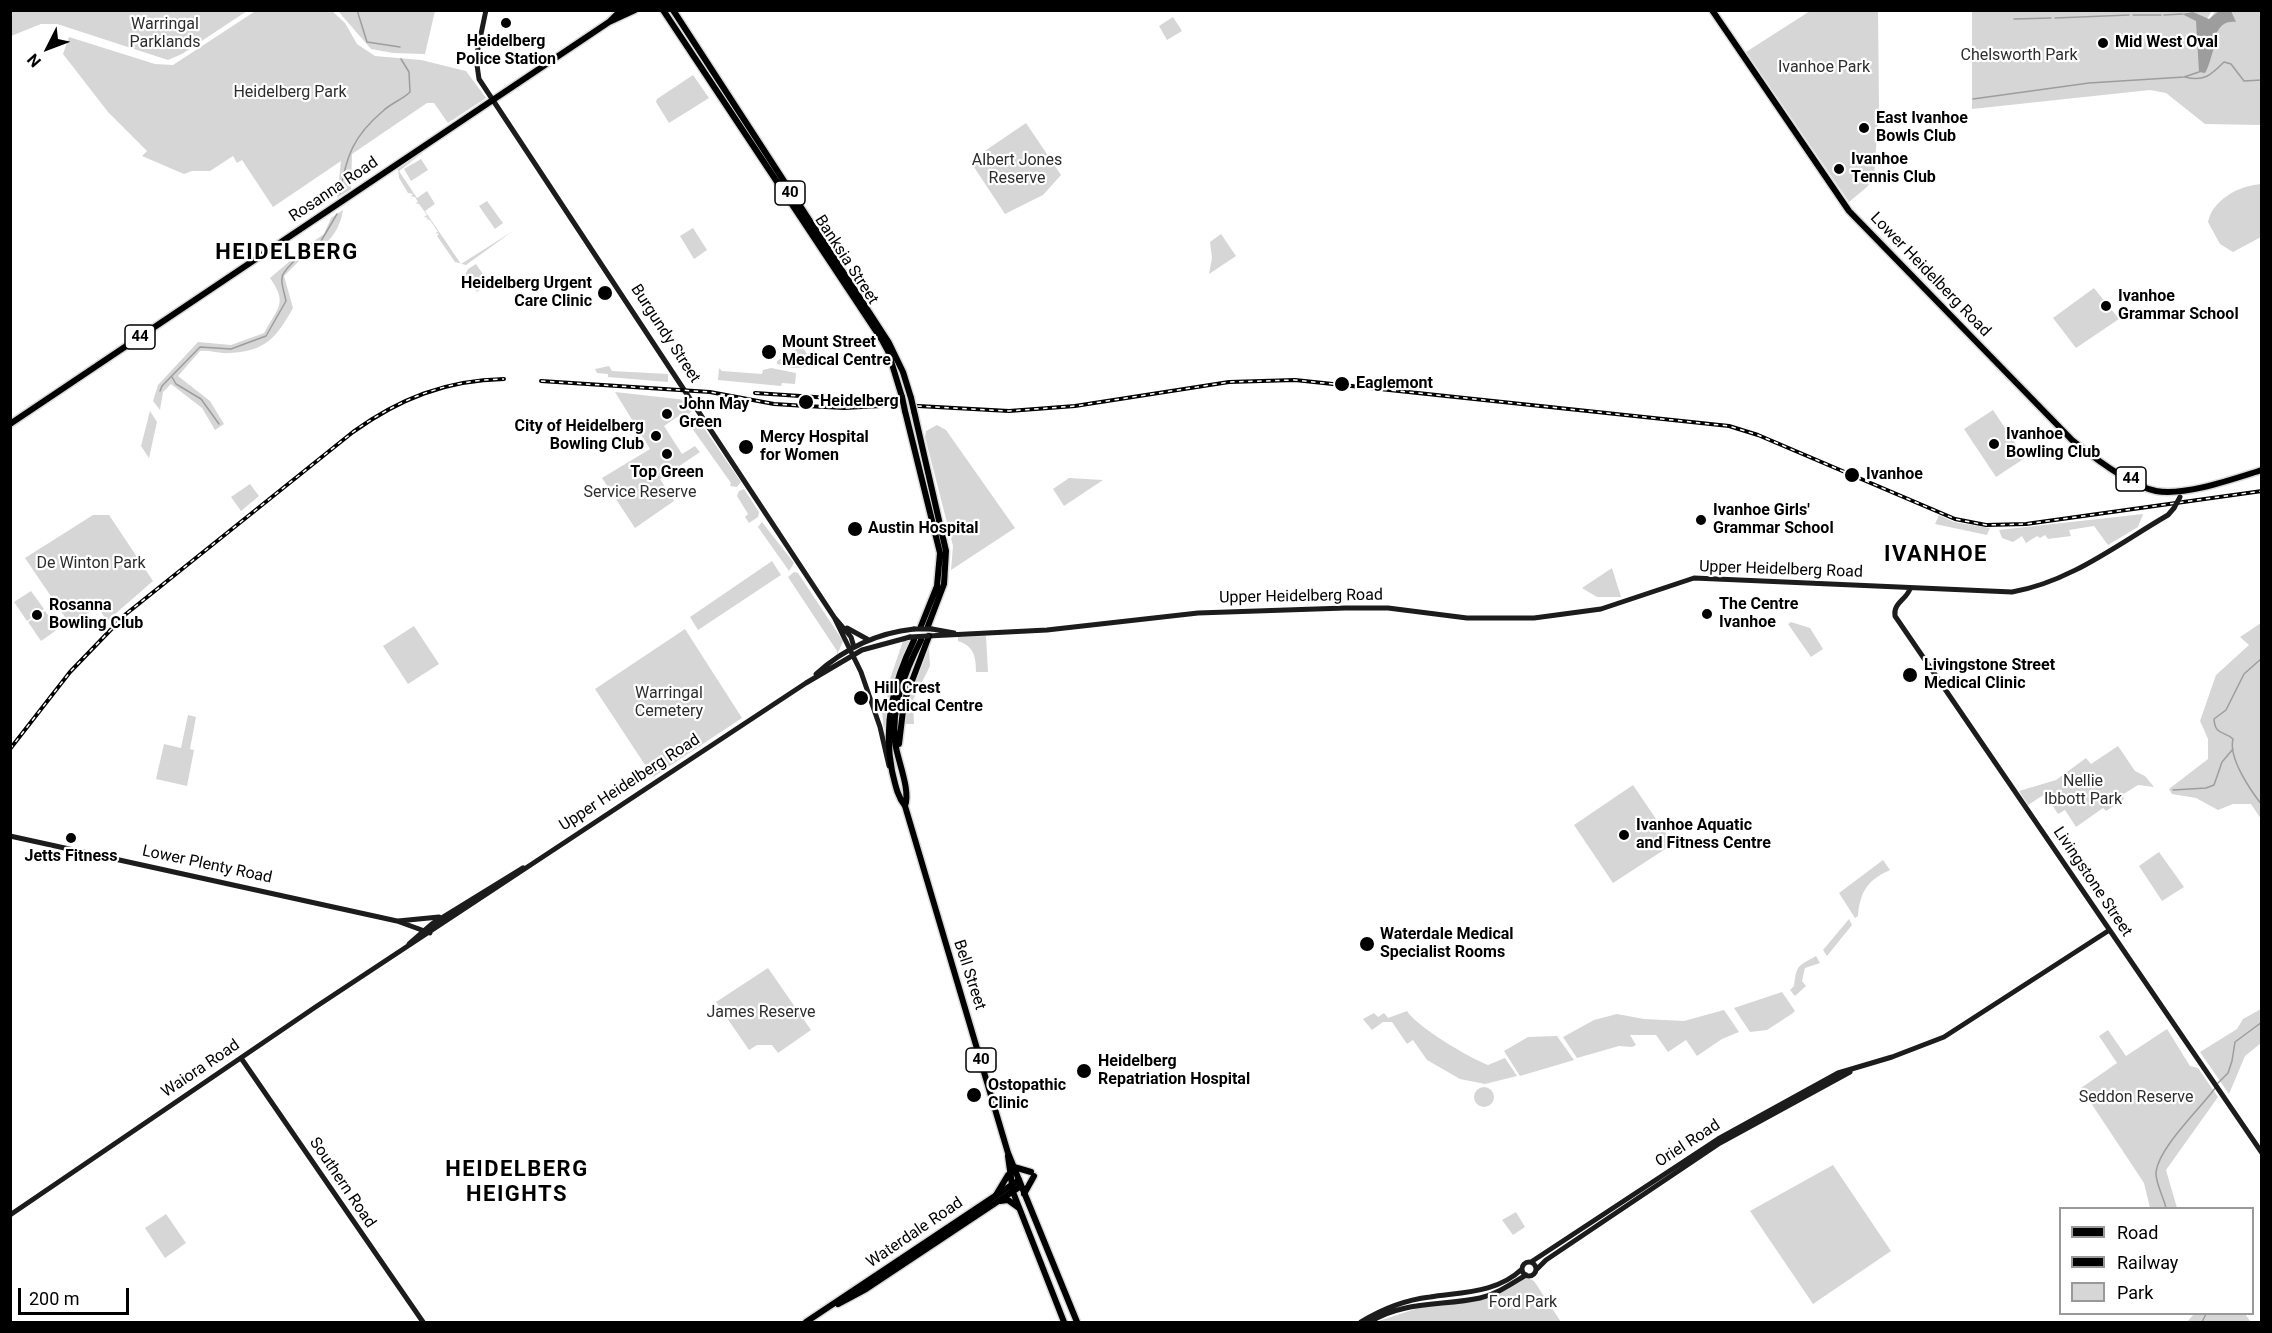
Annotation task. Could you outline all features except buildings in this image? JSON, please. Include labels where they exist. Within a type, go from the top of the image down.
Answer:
[{"type":"main road","name":"Burgundy Street","points":[[486,10],[476,66],[479,79],[834,617],[853,651]]},
{"type":"main road","name":"44","points":[[609,22],[621,10]]},
{"type":"main road","name":"44","points":[[494,100],[609,22],[635,10]]},
{"type":"main road","name":"Banksia Street","points":[[663,10],[885,345],[906,413],[940,554],[937,586],[923,628]]},
{"type":"main road","name":"Banksia Street","points":[[673,10],[889,343],[902,369],[911,398],[946,551],[942,590],[923,628]]},
{"type":"main road","name":"Lower Heidelberg Road","points":[[1712,10],[1849,211],[2048,417],[2086,452],[2145,487],[2165,492],[2219,483],[2262,470]]},
{"type":"main road","points":[[721,98],[727,93]]},
{"type":"main road","name":"Rosanna Road","points":[[10,424],[494,100]]},
{"type":"main road","name":"Upper Heidelberg Road","points":[[806,683],[838,658],[882,643],[954,633],[1047,630],[1198,613],[1388,608],[1467,618],[1534,618],[1601,609],[1694,578],[1998,593],[2033,587],[2086,564],[2168,515],[2184,489]]},
{"type":"main road","name":"Livingstone Street","points":[[1910,589],[1907,597],[1896,606],[1894,616],[2262,1153]]},
{"type":"main road","name":"Burgundy Street","points":[[834,617],[840,623],[853,651]]},
{"type":"main road","points":[[840,623],[867,639]]},
{"type":"main road","points":[[899,762],[904,702],[929,636],[923,628]]},
{"type":"main road","name":"Upper Heidelberg Road","points":[[429,931],[845,659],[867,639],[885,633],[923,628],[954,633]]},
{"type":"main road","points":[[940,629],[944,636]]},
{"type":"main road","name":"40","points":[[899,762],[895,737],[896,710],[915,639]]},
{"type":"main road","name":"40","points":[[894,777],[888,740],[890,706],[898,674],[915,639]]},
{"type":"main road","points":[[838,658],[846,641]]},
{"type":"main road","name":"Bell Street","points":[[853,651],[880,727],[899,797],[906,806]]},
{"type":"main road","points":[[845,659],[859,667]]},
{"type":"main road","name":"Bell Street","points":[[899,762],[907,795],[906,806],[1008,1154],[1012,1188],[1064,1323]]},
{"type":"main road","name":"Lower Plenty Road","points":[[10,836],[397,921],[414,924],[444,916]]},
{"type":"main road","name":"Upper Heidelberg Road","points":[[429,931],[444,916],[530,865]]},
{"type":"main road","points":[[414,938],[414,924],[429,931]]},
{"type":"main road","name":"Waiora Road","points":[[408,946],[414,938],[429,931]]},
{"type":"main road","name":"Waiora Road","points":[[10,1215],[429,931]]},
{"type":"main road","name":"Oriel Road","points":[[1531,1262],[1704,1151],[1829,1082],[1944,1037],[2108,931]]},
{"type":"main road","points":[[2094,940],[2109,939],[2121,950]]},
{"type":"main road","name":"Southern Road","points":[[241,1058],[423,1323]]},
{"type":"main road","name":"Oriel Road","points":[[1536,1270],[1546,1260],[1704,1151]]},
{"type":"main road","points":[[1020,1209],[1008,1200],[998,1198],[1011,1169],[1033,1174],[1024,1194]]},
{"type":"main road","name":"Bell Street","points":[[1011,1169],[1020,1183],[1077,1323]]},
{"type":"main road","name":"Waterdale Road","points":[[806,1323],[886,1273],[1020,1183]]},
{"type":"main road","points":[[1360,1323],[1381,1310],[1407,1302],[1494,1287],[1522,1269],[1526,1263],[1531,1262],[1536,1270],[1531,1275],[1526,1275],[1497,1292],[1481,1298],[1422,1305],[1381,1316],[1370,1323]]},
{"type":"main road","points":[[1522,1269],[1526,1275]]},
{"type":"green space","name":"Warringal Parklands","points":[[11,10],[247,11],[182,54],[168,60],[57,24],[41,24],[11,36]]},
{"type":"green space","name":"Heidelberg Park","points":[[257,10],[332,11],[345,23],[357,44],[375,56],[421,60],[466,71],[486,98],[448,123],[434,103],[427,103],[352,154],[351,189],[337,198],[341,161],[273,207],[242,160],[237,163],[233,156],[210,171],[192,171],[184,174],[142,156],[147,151],[108,112],[63,54],[69,37],[155,64],[173,65]]},
{"type":"green space","points":[[338,11],[435,11],[425,54],[393,53],[371,49]]},
{"type":"green space","name":"Ivanhoe Park","points":[[1810,11],[1878,11],[1879,106],[1874,177],[1867,187],[1849,202],[1746,52]]},
{"type":"green space","name":"Chelsworth Park","points":[[1972,11],[2212,11],[2201,28],[2204,29],[2215,11],[2261,11],[2261,125],[2205,124],[2166,93],[2150,90],[1972,109]]},
{"type":"green space","points":[[1173,17],[1182,31],[1167,40],[1159,26]]},
{"type":"green space","points":[[693,75],[709,98],[669,123],[656,102],[657,99]]},
{"type":"green space","name":"Albert Jones Reserve","points":[[1026,123],[1061,175],[1043,195],[1005,214],[970,161]]},
{"type":"green space","points":[[426,150],[399,171],[417,198],[427,191],[435,204],[425,211],[461,264],[455,262],[437,236],[439,234],[435,233],[438,232],[430,220],[426,219],[429,218],[424,217],[427,215],[419,204],[415,203],[418,202],[415,197],[411,196],[413,194],[408,193],[399,178],[398,169]]},
{"type":"green space","points":[[421,159],[428,170],[411,181],[404,169]]},
{"type":"green space","points":[[2261,184],[2261,237],[2233,252],[2220,244],[2208,222],[2211,214],[2221,200],[2228,195]]},
{"type":"green space","points":[[487,201],[503,223],[495,229],[479,206]]},
{"type":"green space","points":[[343,210],[331,238],[307,258],[301,250],[324,234],[331,218]]},
{"type":"green space","points":[[693,228],[707,250],[694,259],[680,236]]},
{"type":"green space","points":[[513,231],[466,265],[461,264]]},
{"type":"green space","points":[[1221,234],[1236,256],[1209,274],[1212,258],[1210,242]]},
{"type":"green space","points":[[297,255],[300,260],[284,276],[293,308],[275,335],[261,346],[242,352],[200,351],[178,376],[210,401],[224,424],[215,430],[202,408],[171,384],[163,392],[160,410],[153,401],[158,385],[198,342],[231,345],[264,333],[277,311],[280,300],[270,278]]},
{"type":"green space","points":[[476,264],[489,283],[477,292],[465,275],[468,269]]},
{"type":"green space","points":[[2094,288],[2119,319],[2076,348],[2053,318]]},
{"type":"green space","points":[[801,346],[811,359],[806,367],[793,368],[777,364],[777,361]]},
{"type":"green space","points":[[609,366],[612,371],[668,374],[668,382],[608,377],[608,374],[597,373],[595,369]]},
{"type":"green space","points":[[719,368],[722,371],[762,374],[763,370],[771,368],[796,373],[795,384],[782,383],[781,386],[718,380]]},
{"type":"green space","name":"Service Reserve","points":[[615,392],[686,400],[692,411],[684,418],[680,415],[664,426],[682,454],[695,446],[700,452],[660,479],[674,501],[635,528],[602,478],[650,449]]},
{"type":"green space","name":"Ivanhoe Bowling Club","points":[[1993,410],[2025,458],[1996,477],[1964,429]]},
{"type":"green space","points":[[150,411],[157,422],[149,458],[141,446]]},
{"type":"green space","points":[[695,415],[741,482],[737,487],[730,486],[731,483],[689,424],[689,420]]},
{"type":"green space","points":[[937,425],[946,430],[1015,528],[951,570],[953,546],[925,437],[926,431]]},
{"type":"green space","points":[[1069,478],[1103,480],[1064,506],[1053,489]]},
{"type":"green space","points":[[250,484],[259,496],[241,511],[231,497]]},
{"type":"green space","points":[[744,489],[759,512],[758,517],[749,523],[745,517],[748,514],[737,496],[739,491]]},
{"type":"green space","points":[[2143,514],[2138,527],[2108,545],[2094,526],[2069,530],[2071,536],[2048,539],[2045,535],[2040,538],[2037,536],[2026,543],[2022,536],[2013,542],[2002,538],[1999,530]]},
{"type":"green space","name":"De Winton Park","points":[[93,515],[109,515],[153,581],[107,621],[97,606],[71,626],[25,558]]},
{"type":"green space","points":[[1939,515],[1954,522],[1990,528],[1987,535],[1935,524]]},
{"type":"green space","points":[[762,522],[794,563],[789,571],[758,527]]},
{"type":"green space","points":[[772,561],[781,575],[698,630],[690,617]]},
{"type":"green space","points":[[1612,568],[1621,597],[1597,597],[1582,588]]},
{"type":"green space","points":[[794,572],[798,573],[843,641],[837,655],[837,651],[788,577]]},
{"type":"green space","points":[[31,591],[44,609],[27,621],[14,602]]},
{"type":"green space","points":[[45,611],[58,629],[41,641],[28,622]]},
{"type":"green space","points":[[1791,622],[1810,628],[1823,649],[1811,657],[1788,624]]},
{"type":"green space","points":[[2261,623],[2261,819],[2251,804],[2233,804],[2218,810],[2196,798],[2172,794],[2169,789],[2208,759],[2208,739],[2200,721],[2216,675],[2249,645],[2240,637]]},
{"type":"green space","points":[[414,626],[439,664],[408,684],[383,646]]},
{"type":"green space","name":"Warringal Cemetery","points":[[685,629],[742,718],[653,777],[595,689]]},
{"type":"green space","points":[[986,636],[988,672],[976,672],[971,649],[958,641],[958,637]]},
{"type":"green space","points":[[903,641],[910,641],[891,689],[884,730],[881,702],[887,698],[890,679]]},
{"type":"green space","points":[[929,648],[930,666],[913,700],[914,724],[904,724],[908,695]]},
{"type":"green space","points":[[188,715],[196,717],[190,749],[194,750],[187,786],[156,779],[164,744],[181,748]]},
{"type":"green space","name":"Nellie Ibbott Park","points":[[2118,746],[2135,771],[2145,776],[2154,787],[2138,785],[2122,795],[2124,799],[2106,811],[2103,808],[2076,827],[2065,810],[2058,814],[2045,794],[2028,805],[2019,791],[2056,780],[2086,758],[2091,764]]},
{"type":"green space","name":"Ivanhoe Aquatic and Fitness Centre","points":[[1633,785],[1673,844],[1613,883],[1574,825]]},
{"type":"green space","points":[[2159,852],[2184,887],[2162,901],[2139,866]]},
{"type":"green space","points":[[1883,860],[1890,870],[1866,887],[1858,916],[1855,918],[1839,893]]},
{"type":"green space","points":[[1849,919],[1852,925],[1827,956],[1823,950]]},
{"type":"green space","points":[[1816,956],[1820,963],[1805,968],[1802,981],[1806,986],[1795,996],[1790,990],[1794,986],[1797,970]]},
{"type":"green space","name":"James Reserve","points":[[768,968],[811,1030],[778,1053],[772,1045],[757,1045],[749,1050],[716,1002]]},
{"type":"green space","points":[[1782,992],[1795,1011],[1767,1030],[1750,1032],[1734,1008]]},
{"type":"green space","points":[[2261,1009],[2261,1043],[2245,1056],[2229,1094],[2200,1052],[2237,1029],[2243,1019]]},
{"type":"green space","points":[[1724,1010],[1739,1032],[1722,1039],[1697,1056],[1686,1040],[1668,1052],[1656,1035],[1630,1035],[1636,1045],[1632,1047],[1619,1046],[1577,1058],[1563,1037],[1594,1020],[1617,1014],[1644,1019],[1684,1021]]},
{"type":"green space","points":[[1407,1011],[1432,1033],[1479,1061],[1488,1065],[1505,1058],[1517,1076],[1485,1084],[1460,1079],[1427,1060],[1413,1040],[1407,1044],[1392,1022],[1383,1022],[1372,1030],[1363,1019],[1374,1013],[1378,1017],[1384,1013],[1388,1018]]},
{"type":"green space","name":"Seddon Reserve","points":[[2167,1029],[2190,1066],[2198,1068],[2218,1097],[2166,1170],[2177,1207],[2150,1207],[2144,1183],[2081,1088],[2117,1063],[2099,1036],[2108,1030],[2126,1056]]},
{"type":"green space","points":[[1557,1036],[1574,1060],[1520,1076],[1504,1051],[1528,1037]]},
{"type":"green space","points":[[1484,1087],[1491,1090],[1494,1097],[1491,1104],[1484,1107],[1477,1104],[1474,1097],[1477,1090]]},
{"type":"green space","points":[[1833,1165],[1891,1251],[1813,1304],[1750,1211]]},
{"type":"green space","points":[[1516,1212],[1525,1227],[1513,1235],[1502,1220]]},
{"type":"green space","points":[[166,1214],[186,1243],[165,1258],[145,1228]]},
{"type":"green space","name":"Ford Park","points":[[1528,1278],[1534,1281],[1561,1322],[1376,1322],[1418,1308],[1476,1300]]},
{"type":"green space","points":[[2193,1315],[2246,1315],[2251,1322],[2187,1322]]},
{"type":"shaded area","points":[[2219,11],[2231,11],[2236,22],[2226,23],[2220,28],[2216,34],[2217,42],[2207,69],[2205,73],[2199,72],[2196,21],[2182,14],[2193,12],[2209,19]]},
{"type":"waterway","points":[[357,10],[367,42],[400,47]]},
{"type":"waterway","points":[[2164,15],[2182,14]]},
{"type":"waterway","points":[[2055,18],[2129,15]]},
{"type":"waterway","points":[[2133,15],[2161,15]]},
{"type":"waterway","points":[[2014,19],[2051,18]]},
{"type":"waterway","points":[[340,193],[348,158],[364,129],[386,108],[410,92],[409,72],[401,59]]},
{"type":"waterway","points":[[2185,77],[2202,78],[2215,71],[2224,62],[2231,64],[2244,81],[2262,80]]},
{"type":"waterway","points":[[1973,99],[2089,83],[2184,77],[2199,72]]},
{"type":"waterway","points":[[307,251],[321,241],[337,214]]},
{"type":"waterway","points":[[160,391],[162,386],[200,347],[231,349],[266,336],[286,301],[282,277],[286,269],[297,258]]},
{"type":"waterway","points":[[172,377],[176,384],[201,399],[219,424]]},
{"type":"waterway","points":[[2262,658],[2244,674],[2226,710],[2214,719],[2218,731],[2233,739],[2232,747],[2237,765],[2262,805]]},
{"type":"waterway","points":[[2173,790],[2206,788],[2214,785],[2222,762],[2233,749]]},
{"type":"waterway","points":[[2218,1083],[2228,1073],[2235,1042],[2262,1022]]},
{"type":"waterway","points":[[2166,1207],[2156,1176],[2159,1162],[2172,1140],[2216,1087]]},
{"type":"waterway","points":[[2202,1322],[2206,1315]]},
{"type":"railway","points":[[10,749],[70,672],[126,614],[353,432],[388,410],[424,394],[462,383],[504,379]]},
{"type":"railway","points":[[541,381],[710,392],[774,404],[844,408],[900,405],[1009,411],[1075,406],[1229,382],[1295,380],[1729,426],[1758,435],[1955,519],[1986,525],[2026,524],[2262,491]]},
{"type":"railway","points":[[755,393],[860,400]]},
{"type":"place","name":"Heidelberg Police Station","points":[[506,23]]},
{"type":"place","name":"Mid West Oval","points":[[2103,43]]},
{"type":"place","name":"East Ivanhoe Bowls Club","points":[[1864,128]]},
{"type":"place","name":"Ivanhoe Tennis Club","points":[[1839,169]]},
{"type":"place","name":"Heidelberg Urgent Care Clinic","points":[[605,293]]},
{"type":"place","name":"Ivanhoe Grammar School","points":[[2106,306]]},
{"type":"place","name":"Mount Street Medical Centre","points":[[769,352]]},
{"type":"place","name":"Eaglemont","points":[[1342,384]]},
{"type":"place","name":"Heidelberg","points":[[806,402]]},
{"type":"place","name":"John May Green","points":[[667,414]]},
{"type":"place","name":"City of Heidelberg Bowling Club","points":[[656,436]]},
{"type":"place","name":"Ivanhoe Bowling Club","points":[[1994,444]]},
{"type":"place","name":"Mercy Hospital for Women","points":[[746,447]]},
{"type":"place","name":"Top Green","points":[[667,454]]},
{"type":"place","name":"Ivanhoe","points":[[1852,475]]},
{"type":"place","name":"Ivanhoe Girls' Grammar School","points":[[1701,520]]},
{"type":"place","name":"Austin Hospital","points":[[855,529]]},
{"type":"place","name":"The Centre Ivanhoe","points":[[1707,614]]},
{"type":"place","name":"Rosanna Bowling Club","points":[[37,615]]},
{"type":"place","name":"Livingstone Street Medical Clinic","points":[[1910,675]]},
{"type":"place","name":"Hill Crest Medical Centre","points":[[861,698]]},
{"type":"place","name":"Ivanhoe Aquatic and Fitness Centre","points":[[1624,835]]},
{"type":"place","name":"Jetts Fitness","points":[[71,838]]},
{"type":"place","name":"Waterdale Medical Specialist Rooms","points":[[1367,944]]},
{"type":"place","name":"Heidelberg Repatriation Hospital","points":[[1084,1071]]},
{"type":"place","name":"Ostopathic Clinic","points":[[974,1095]]},
{"type":"district","name":"HEIDELBERG","points":[[287,253]]},
{"type":"district","name":"IVANHOE","points":[[1936,555]]},
{"type":"district","name":"HEIDELBERG HEIGHTS","points":[[517,1182]]}]
